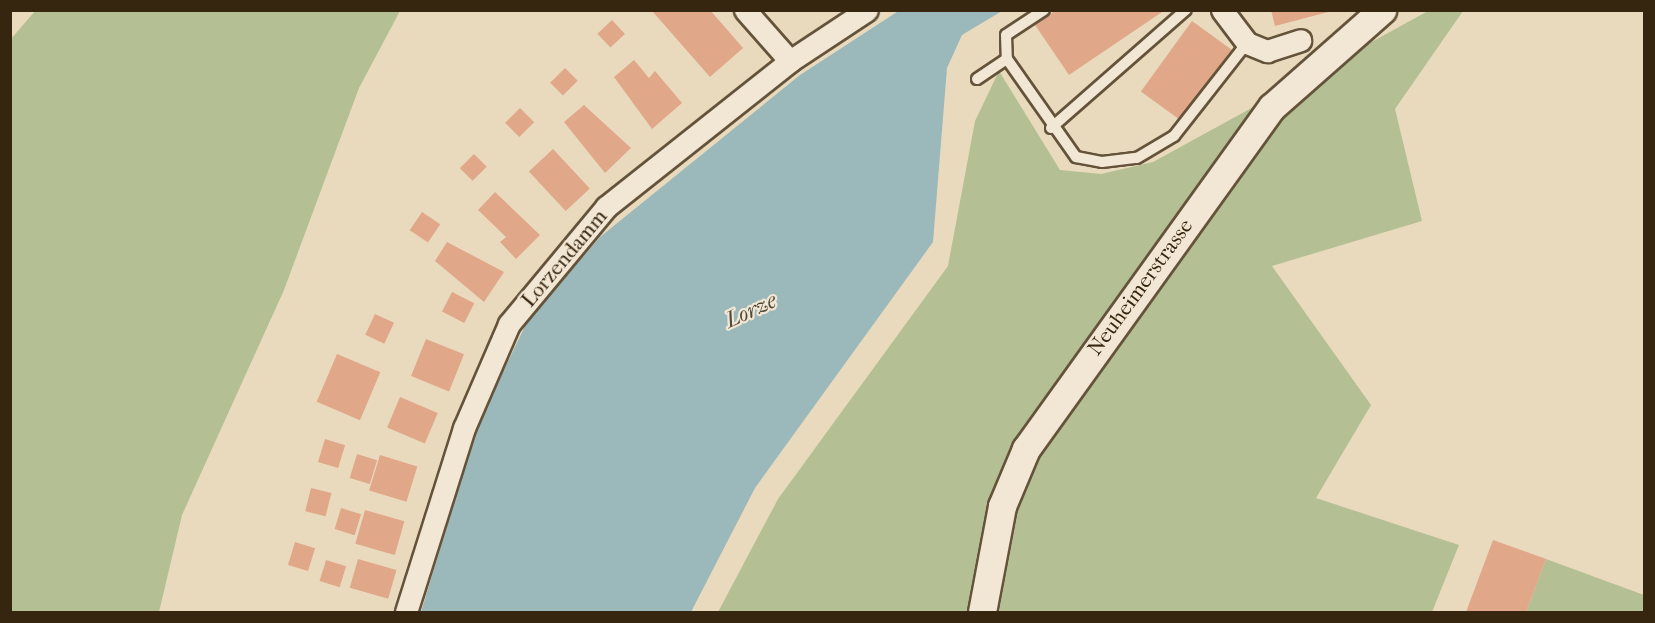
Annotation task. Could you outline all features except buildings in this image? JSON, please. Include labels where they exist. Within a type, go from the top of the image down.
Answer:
[{"type":"street","points":[[745,10],[790,61]]},
{"type":"street","name":"Lorzendamm","points":[[406,612],[464,428],[509,324],[606,207],[790,61],[867,10]]},
{"type":"street","points":[[1222,10],[1246,43],[1268,51],[1300,40]]},
{"type":"street","name":"Neuheimerstrasse","points":[[982,612],[1002,506],[1026,449],[1272,107],[1382,10]]},
{"type":"lane","points":[[1044,10],[1006,35],[1007,59],[1051,128],[1076,157],[1102,162],[1137,159],[1174,136],[1246,43]]},
{"type":"lane","points":[[1051,128],[1186,10]]},
{"type":"lane","points":[[977,79],[1007,59]]},
{"type":"green space","points":[[36,10],[400,11],[359,88],[284,290],[182,515],[159,612],[11,612],[10,40]]},
{"type":"green space","points":[[1428,11],[1463,11],[1395,109],[1422,221],[1272,266],[1371,405],[1316,498],[1459,545],[1432,612],[718,612],[778,499],[948,266],[975,121],[999,71],[1060,170],[1101,174],[1153,162]]},
{"type":"green space","points":[[1546,559],[1644,595],[1644,612],[1526,612]]},
{"type":"water","name":"Lorze","points":[[900,10],[1002,11],[962,35],[947,68],[933,242],[755,488],[691,612],[421,612],[477,426],[527,322],[600,237],[800,75]]}]
